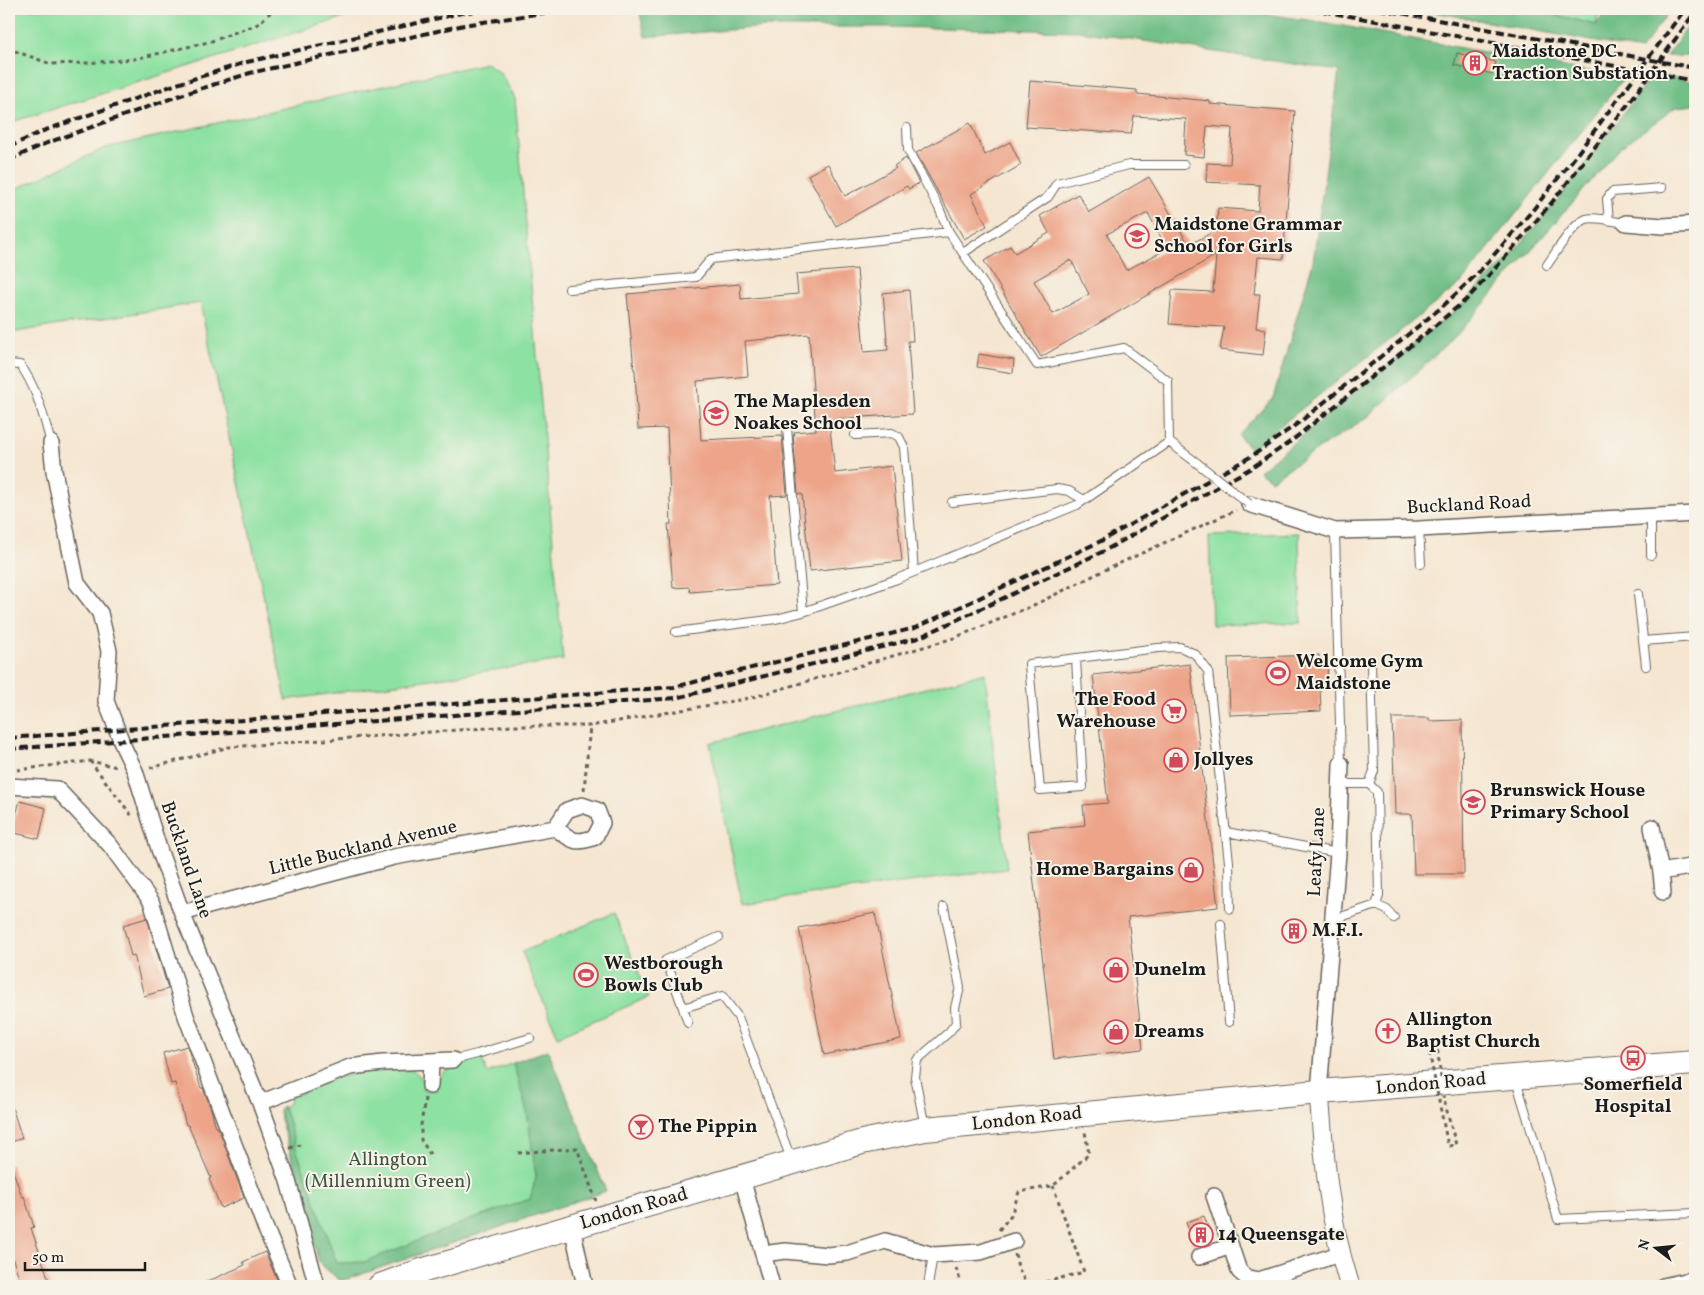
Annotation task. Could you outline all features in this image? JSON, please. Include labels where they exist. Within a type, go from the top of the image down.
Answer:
[{"type":"main road","name":"London Road","points":[[380,1286],[421,1271],[862,1142],[925,1129],[1319,1092],[1695,1063]]},
{"type":"street","points":[[1626,223],[1663,226],[1695,224]]},
{"type":"street","name":"Buckland Lane","points":[[51,443],[54,471],[77,583],[100,613],[109,651],[106,701],[135,771],[160,852],[182,913],[260,1103],[288,1181],[317,1286]]},
{"type":"street","name":"Buckland Road","points":[[1249,504],[1335,530],[1419,529],[1692,514]]},
{"type":"street","name":"Leafy Lane","points":[[1319,1092],[1338,853],[1341,764]]},
{"type":"street","points":[[9,786],[57,789],[110,844],[151,901],[186,1016],[265,1227],[290,1286]]},
{"type":"street","points":[[582,805],[597,810],[602,823],[595,837],[582,842],[571,839],[555,828],[568,810],[582,805]]},
{"type":"street","name":"Little Buckland Avenue","points":[[182,913],[394,857],[555,828]]},
{"type":"street","points":[[1652,828],[1662,872],[1663,892]]},
{"type":"street","points":[[1662,872],[1695,866]]},
{"type":"street","points":[[260,1103],[350,1067],[383,1063],[453,1060]]},
{"type":"street","points":[[430,1086],[431,1062]]},
{"type":"street","points":[[1319,1092],[1325,1172],[1339,1254],[1350,1286]]},
{"type":"street","points":[[742,1178],[772,1286]]},
{"type":"street","points":[[1214,1196],[1239,1271],[1247,1278],[1260,1280],[1339,1254]]},
{"type":"street","points":[[572,1227],[585,1286]]},
{"type":"street","points":[[763,1254],[785,1251],[828,1256],[847,1253],[885,1241],[933,1255],[981,1252],[1014,1247]]},
{"type":"street","points":[[1200,1257],[1231,1246]]},
{"type":"street","points":[[1663,1286],[1695,1279]]},
{"type":"lane","points":[[907,128],[908,150],[939,208],[949,232],[1037,365],[1124,348],[1168,381],[1169,442]]},
{"type":"lane","points":[[963,253],[1048,197],[1057,183],[1129,165],[1184,165]]},
{"type":"lane","points":[[1609,221],[1607,199],[1612,192],[1662,188]]},
{"type":"lane","points":[[1547,265],[1577,225],[1586,219],[1626,223]]},
{"type":"lane","points":[[569,289],[696,277],[711,259],[949,232]]},
{"type":"lane","points":[[9,364],[20,365],[26,373],[44,415],[51,443]]},
{"type":"lane","points":[[787,428],[803,612]]},
{"type":"lane","points":[[855,435],[892,433],[899,437],[904,447],[914,572]]},
{"type":"lane","points":[[1169,442],[1249,504]]},
{"type":"lane","points":[[676,632],[776,619],[803,612],[914,572],[1077,505],[1169,442]]},
{"type":"lane","points":[[952,502],[1057,489],[1069,491],[1084,500]]},
{"type":"lane","points":[[1692,514],[1695,531]]},
{"type":"lane","points":[[1651,516],[1651,556]]},
{"type":"lane","points":[[1419,529],[1421,564]]},
{"type":"lane","points":[[1335,530],[1341,764]]},
{"type":"lane","points":[[1638,594],[1646,666]]},
{"type":"lane","points":[[1643,641],[1695,637]]},
{"type":"lane","points":[[1076,658],[1084,787],[1040,790],[1029,664],[1076,658],[1158,648],[1180,647],[1195,654],[1208,671],[1229,862],[1230,909]]},
{"type":"lane","points":[[1369,784],[1374,771],[1371,662]]},
{"type":"lane","points":[[1340,784],[1369,784],[1377,792],[1379,896],[1376,905]]},
{"type":"lane","points":[[1226,832],[1338,853]]},
{"type":"lane","points":[[1332,920],[1376,905],[1387,910],[1394,918]]},
{"type":"lane","points":[[925,1129],[915,1077],[917,1060],[949,1032],[956,1023],[955,1008],[960,987],[944,907]]},
{"type":"lane","points":[[1221,924],[1229,1022]]},
{"type":"lane","points":[[688,1023],[666,960],[719,937]]},
{"type":"lane","points":[[683,1008],[722,996],[738,1018],[793,1163]]},
{"type":"lane","points":[[453,1060],[530,1038]]},
{"type":"lane","points":[[1516,1077],[1558,1219],[1695,1213]]},
{"type":"lane","points":[[928,1286],[933,1255]]},
{"type":"path","points":[[9,46],[12,50],[51,64],[86,64],[134,59],[208,42],[258,24],[272,10]]},
{"type":"path","points":[[9,786],[12,770],[90,761],[135,771],[229,747],[512,726],[590,726],[750,698],[954,638],[1032,606],[1105,570],[1249,504]]},
{"type":"path","points":[[582,805],[590,726]]},
{"type":"path","points":[[90,761],[137,822]]},
{"type":"path","points":[[1441,1078],[1437,1046],[1428,1046],[1448,1146],[1456,1144],[1443,1096]]},
{"type":"path","points":[[430,1086],[425,1088],[421,1140],[430,1154]]},
{"type":"path","points":[[981,1252],[1011,1215],[1019,1192],[1053,1186],[1089,1154],[1081,1114]]},
{"type":"path","points":[[518,1153],[577,1148],[590,1185]]},
{"type":"path","points":[[1014,1247],[1018,1267],[1029,1286],[1084,1272],[1053,1186]]},
{"type":"green space","points":[[9,9],[371,9],[9,123]]},
{"type":"green space","points":[[639,9],[1230,9],[1322,22],[1624,78],[1461,283],[1251,449],[1238,435],[1273,398],[1313,262],[1339,71],[1079,31],[883,27],[765,27],[645,37]]},
{"type":"green space","points":[[1417,9],[1532,9],[1596,25],[1608,9],[1671,9],[1641,50]]},
{"type":"green space","points":[[1532,9],[1600,9],[1596,25]]},
{"type":"green space","points":[[1695,17],[1695,54],[1693,56],[1666,56]]},
{"type":"green space","points":[[486,63],[500,72],[515,98],[563,660],[286,700],[200,303],[9,333],[9,192],[105,148]]},
{"type":"green space","points":[[1653,74],[1695,82],[1695,105],[1676,107],[1621,147],[1455,337],[1369,416],[1271,480],[1259,471],[1455,311],[1507,260],[1564,192]]},
{"type":"green space","points":[[1299,533],[1301,623],[1212,625],[1209,536]]},
{"type":"green space","points":[[985,673],[1007,869],[742,904],[710,743]]},
{"type":"green space","name":"Westborough Bowls Club","points":[[614,913],[649,997],[558,1036],[522,952]]},
{"type":"green space","name":"Allington (Millennium Green)","points":[[548,1050],[606,1191],[341,1281],[322,1266],[299,1179],[280,1120],[279,1110],[290,1102],[289,1098],[337,1078],[369,1070],[413,1070],[422,1078],[423,1090],[436,1090],[439,1076],[451,1069],[451,1065],[462,1064],[479,1058],[482,1060],[487,1073]]},
{"type":"green space","points":[[548,1050],[606,1191],[341,1281],[322,1266],[319,1262],[279,1110],[282,1106],[337,1263],[364,1262],[470,1220],[530,1199],[536,1177],[527,1112],[513,1063]]},
{"type":"building","name":"Maidstone DC Traction Substation","points":[[1457,53],[1496,62],[1493,74],[1454,65]]},
{"type":"building","points":[[1030,81],[1137,90],[1137,94],[1210,101],[1210,104],[1295,111],[1283,259],[1258,257],[1254,294],[1260,294],[1256,328],[1266,329],[1263,355],[1220,350],[1224,327],[1169,324],[1172,290],[1213,292],[1216,255],[1041,357],[984,261],[1010,246],[1015,253],[1049,233],[1040,216],[1078,194],[1089,212],[1149,177],[1189,245],[1216,230],[1218,208],[1258,211],[1260,185],[1206,182],[1207,163],[1230,164],[1232,128],[1207,126],[1204,157],[1184,155],[1186,119],[1134,116],[1131,134],[1026,127]],"holes":[[[1148,213],[1167,249],[1126,270],[1107,234]],[[1071,260],[1089,294],[1053,314],[1034,281]]]},
{"type":"building","points":[[970,123],[985,155],[1010,142],[1021,165],[971,194],[987,226],[964,239],[916,153]]},
{"type":"building","points":[[906,158],[919,183],[909,189],[907,186],[836,226],[808,175],[828,164],[845,196],[896,168],[894,166]]},
{"type":"building","points":[[857,269],[864,352],[888,350],[883,293],[909,290],[913,341],[908,341],[913,414],[829,419],[835,473],[892,466],[902,561],[810,571],[802,494],[798,494],[793,435],[795,435],[794,432],[816,430],[809,334],[778,337],[745,341],[748,376],[697,381],[701,440],[782,436],[787,495],[770,496],[777,585],[690,592],[689,587],[673,588],[668,524],[671,524],[667,428],[638,429],[635,370],[627,294],[740,284],[741,299],[798,294],[796,274]]},
{"type":"building","points":[[979,354],[1014,360],[1013,373],[977,367]]},
{"type":"building","name":"Welcome Gym Maidstone","points":[[1319,655],[1319,659],[1327,659],[1328,687],[1320,688],[1321,711],[1230,715],[1228,658]]},
{"type":"building","points":[[1190,664],[1218,907],[1128,917],[1143,1049],[1054,1059],[1028,831],[1085,825],[1083,805],[1108,803],[1093,675]]},
{"type":"building","name":"Brunswick House Primary School","points":[[1392,718],[1429,718],[1429,721],[1462,720],[1464,874],[1414,874],[1412,814],[1395,814]]},
{"type":"building","points":[[20,801],[46,808],[39,839],[11,832]]},
{"type":"building","points":[[875,913],[901,1039],[824,1055],[799,928]]},
{"type":"building","points":[[147,918],[168,989],[144,996],[134,955],[131,956],[123,925]]},
{"type":"building","name":"M.F.I.","points":[[1300,924],[1301,937],[1288,939],[1286,926]]},
{"type":"building","points":[[187,1046],[201,1088],[203,1088],[211,1109],[216,1128],[218,1127],[244,1198],[221,1208],[209,1179],[211,1178],[188,1125],[186,1125],[175,1083],[171,1084],[163,1053]]},
{"type":"building","points":[[11,1104],[22,1138],[9,1143],[9,1105]]},
{"type":"building","points":[[9,1165],[11,1165],[22,1197],[24,1196],[34,1227],[31,1228],[51,1286],[22,1286],[9,1248]]},
{"type":"building","points":[[1204,1216],[1212,1238],[1193,1244],[1186,1222]]},
{"type":"building","points":[[265,1252],[278,1282],[267,1286],[197,1286],[245,1265],[243,1262]]},
{"type":"railway","points":[[9,147],[43,131],[177,84],[247,62],[461,13],[488,9]]},
{"type":"railway","points":[[9,160],[47,143],[181,95],[250,73],[464,25],[568,9]]},
{"type":"railway","points":[[1312,9],[1695,81]]},
{"type":"railway","points":[[1379,9],[1695,68]]},
{"type":"railway","points":[[9,738],[674,687],[915,628],[1099,542],[1252,456],[1301,421],[1442,307],[1479,272],[1532,211],[1574,158],[1685,9]]},
{"type":"railway","points":[[9,749],[676,698],[918,638],[1104,551],[1253,467],[1290,442],[1425,334],[1467,299],[1553,201],[1632,99],[1695,12]]},
{"type":"place","name":"Maidstone DC Traction Substation","points":[[1475,63]]},
{"type":"place","name":"Maidstone Grammar School for Girls","points":[[1137,236]]},
{"type":"place","name":"The Maplesden Noakes School","points":[[716,413]]},
{"type":"place","name":"Welcome Gym Maidstone","points":[[1278,673]]},
{"type":"place","name":"The Food Warehouse","points":[[1174,711]]},
{"type":"place","name":"Jollyes","points":[[1176,760]]},
{"type":"place","name":"Brunswick House Primary School","points":[[1473,802]]},
{"type":"place","name":"Home Bargains","points":[[1191,870]]},
{"type":"place","name":"M.F.I.","points":[[1294,931]]},
{"type":"place","name":"Dunelm","points":[[1116,970]]},
{"type":"place","name":"Westborough Bowls Club","points":[[586,975]]},
{"type":"place","name":"Allington Baptist Church","points":[[1388,1031]]},
{"type":"place","name":"Dreams","points":[[1116,1032]]},
{"type":"place","name":"Somerfield Hospital","points":[[1633,1058]]},
{"type":"place","name":"The Pippin","points":[[641,1127]]},
{"type":"place","name":"14 Queensgate","points":[[1201,1235]]}]
